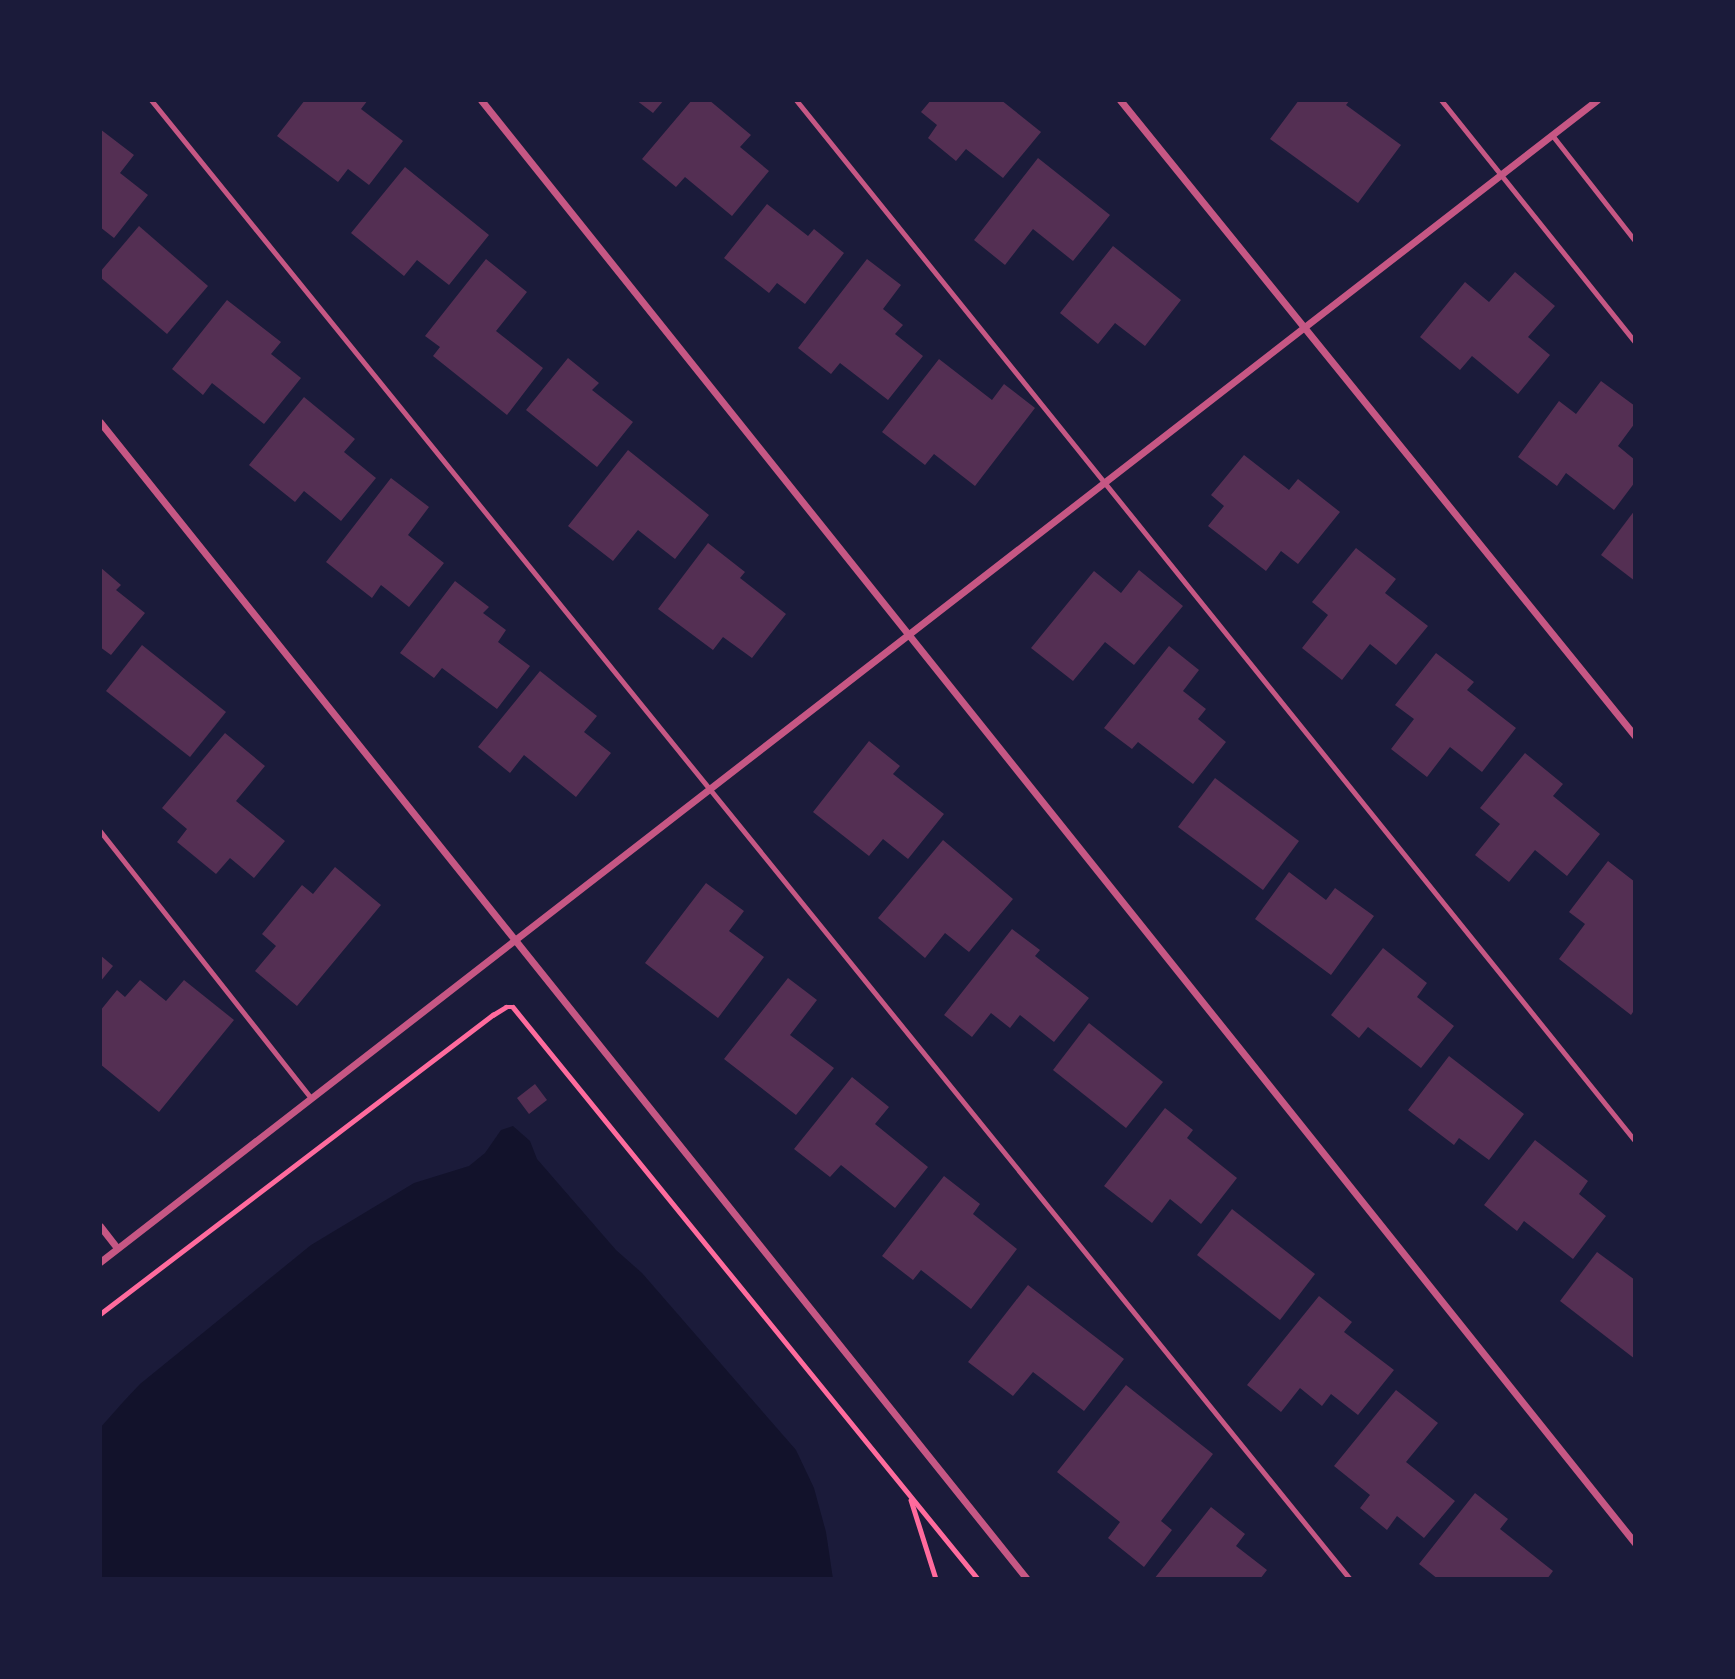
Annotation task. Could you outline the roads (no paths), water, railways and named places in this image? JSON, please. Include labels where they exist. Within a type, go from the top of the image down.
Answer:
[{"type":"street","points":[[481,100],[1635,1543]]},
{"type":"street","points":[[1120,100],[1635,736]]},
{"type":"street","points":[[100,1262],[1597,100]]},
{"type":"street","points":[[100,422],[1027,1579]]},
{"type":"street","points":[[100,1226],[117,1248]]},
{"type":"lane","points":[[151,100],[1350,1579]]},
{"type":"lane","points":[[796,100],[1106,481],[1635,1141]]},
{"type":"lane","points":[[1441,100],[1635,342]]},
{"type":"lane","points":[[1552,135],[1635,241]]},
{"type":"lane","points":[[100,831],[311,1098]]}]
